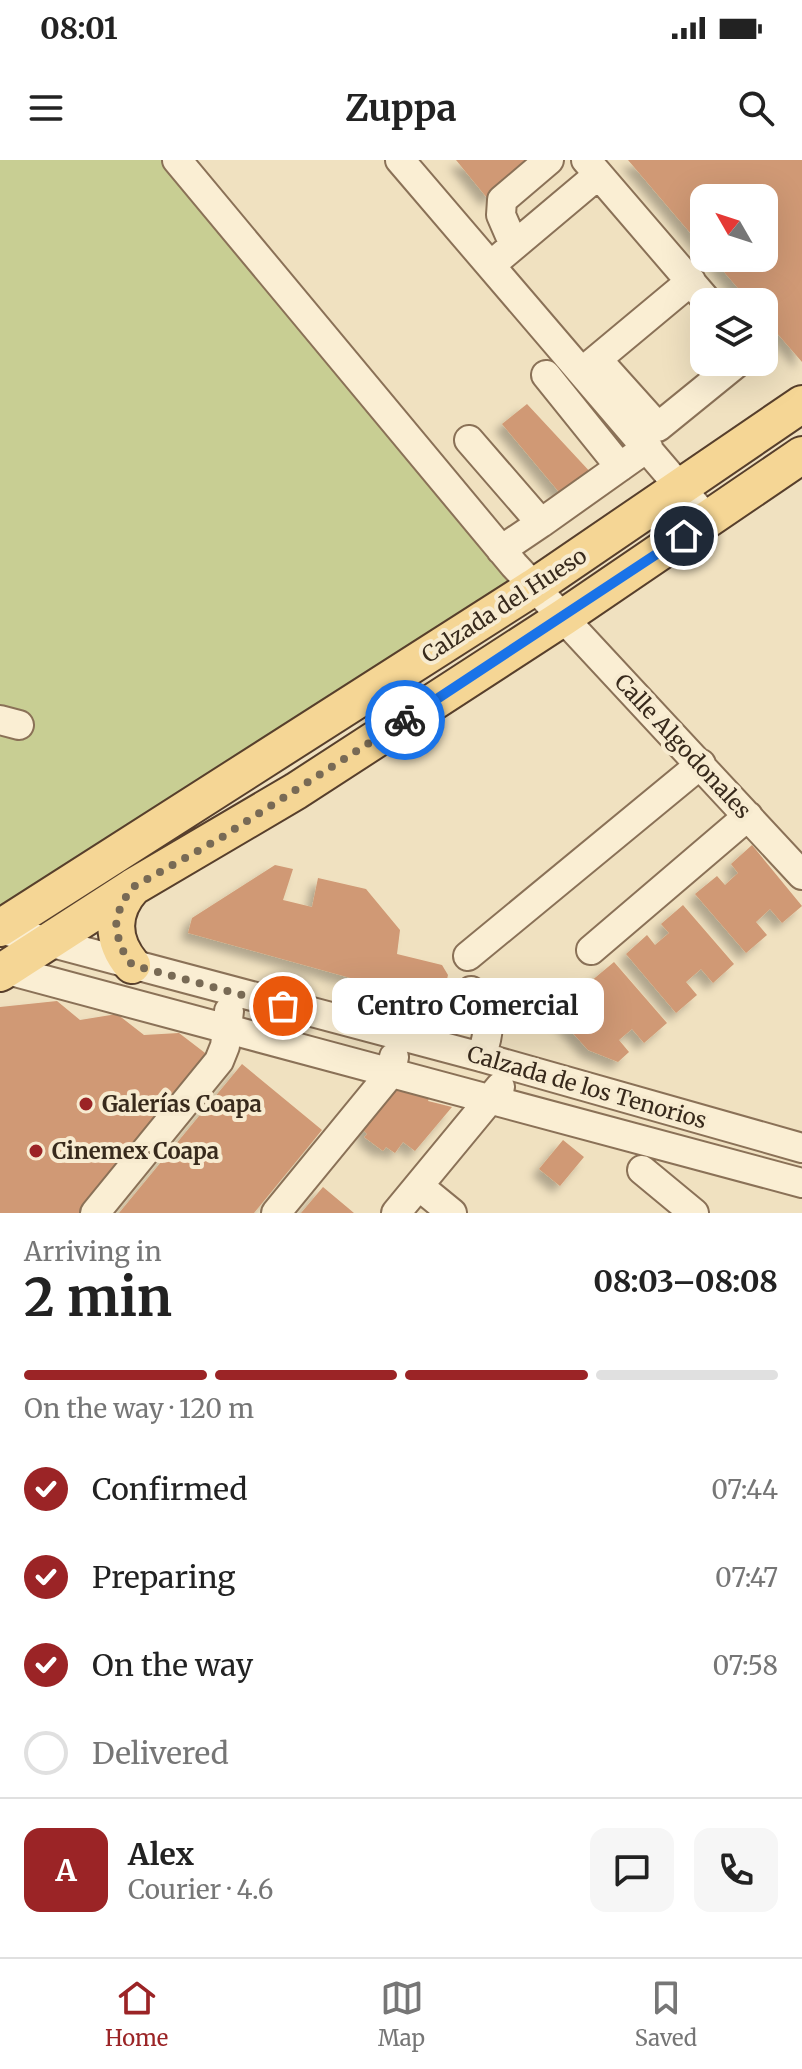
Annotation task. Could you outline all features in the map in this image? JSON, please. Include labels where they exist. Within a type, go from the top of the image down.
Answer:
[{"type":"main road","name":"Calzada del Hueso","points":[[0,928],[534,587],[802,404]]},
{"type":"main road","name":"Calzada del Hueso","points":[[2,970],[51,943],[133,887],[296,791],[564,617],[802,455]]},
{"type":"main road","points":[[132,965],[120,946],[116,925],[121,904],[133,887]]},
{"type":"street","name":"Calle Algodonales","points":[[177,160],[501,550],[802,875]]},
{"type":"street","points":[[400,160],[491,265],[590,365],[658,427],[721,376]]},
{"type":"street","points":[[514,245],[501,215],[502,200],[549,160]]},
{"type":"street","points":[[491,265],[592,167],[697,288]]},
{"type":"street","points":[[590,365],[690,299]]},
{"type":"street","points":[[590,365],[648,447],[708,520]]},
{"type":"street","points":[[546,375],[620,467]]},
{"type":"street","points":[[469,440],[541,523]]},
{"type":"street","points":[[501,550],[648,447]]},
{"type":"street","points":[[468,956],[701,764]]},
{"type":"street","points":[[591,950],[748,816]]},
{"type":"street","name":"Calzada de los Tenorios","points":[[0,928],[232,993],[481,1057],[802,1148]]},
{"type":"street","name":"Calzada de los Tenorios","points":[[2,970],[802,1183]]},
{"type":"street","points":[[471,991],[484,1005],[490,1023],[481,1057]]},
{"type":"street","points":[[95,1213],[219,1061],[232,993]]},
{"type":"street","points":[[276,1213],[390,1074],[399,1037]]},
{"type":"street","points":[[396,1213],[514,1067]]},
{"type":"street","points":[[561,1118],[568,1081]]},
{"type":"street","points":[[642,1170],[694,1213]]},
{"type":"street","points":[[419,1186],[452,1213]]},
{"type":"path","points":[[134,1152],[168,1153]]},
{"type":"green space","points":[[0,160],[167,160],[513,581],[0,910]]},
{"type":"building","points":[[456,160],[532,160],[488,199]]},
{"type":"building","points":[[628,160],[802,160],[802,362],[778,334],[778,288],[738,288],[724,272],[778,272],[778,184],[690,184],[690,233]]},
{"type":"building","points":[[527,404],[593,475],[564,498],[502,424]]},
{"type":"building","points":[[752,845],[802,906],[782,923],[770,909],[756,922],[767,935],[746,953],[695,894],[717,876],[725,885],[738,873],[731,864]]},
{"type":"building","points":[[275,865],[293,869],[283,900],[312,907],[318,878],[366,889],[400,930],[397,954],[442,965],[448,975],[435,1030],[377,1014],[383,987],[188,933],[192,918]]},
{"type":"building","points":[[683,905],[734,964],[713,983],[701,969],[686,982],[697,995],[676,1013],[626,954],[647,935],[655,945],[669,933],[661,924]]},
{"type":"building","points":[[614,962],[667,1023],[644,1043],[632,1029],[619,1040],[629,1052],[618,1062],[588,1050],[554,1012],[578,992],[586,1001],[598,991],[590,982]]},
{"type":"building","name":"Galerías Coapa","points":[[57,1001],[80,1020],[117,1014],[144,1035],[179,1033],[209,1056],[85,1213],[0,1213],[0,1007]]},
{"type":"building","points":[[242,1064],[322,1130],[254,1213],[119,1213]]},
{"type":"building","points":[[391,1090],[430,1096],[428,1101],[452,1107],[415,1151],[403,1142],[395,1153],[386,1147],[383,1151],[364,1137],[367,1134],[360,1127]]},
{"type":"building","points":[[563,1140],[584,1157],[560,1186],[539,1169]]},
{"type":"building","points":[[323,1187],[354,1213],[301,1213]]},
{"type":"way so far","points":[[283,1006],[132,965],[117,935],[117,914],[121,904],[133,887],[219,839],[405,720]]},
{"type":"place","name":"Centro Comercial","points":[[283,1006]]},
{"type":"place","name":"Galerías Coapa","points":[[86,1104]]},
{"type":"place","name":"Cinemex Coapa","points":[[36,1151]]},
{"type":"route","points":[[405,720],[684,536]]}]
